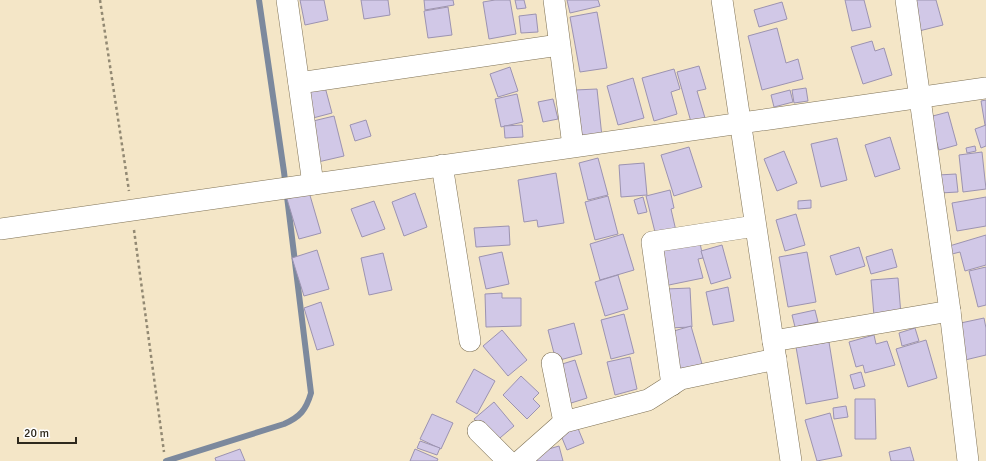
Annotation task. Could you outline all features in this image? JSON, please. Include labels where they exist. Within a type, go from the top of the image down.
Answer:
[{"type":"street","points":[[287,0],[313,184]]},
{"type":"street","points":[[554,0],[573,146]]},
{"type":"street","points":[[722,0],[739,123],[791,461]]},
{"type":"street","points":[[906,0],[950,311],[968,461]]},
{"type":"street","points":[[299,83],[559,45]]},
{"type":"street","points":[[0,229],[986,88]]},
{"type":"street","points":[[442,165],[470,341]]},
{"type":"street","points":[[672,385],[652,242],[755,226]]},
{"type":"street","points":[[520,461],[564,422],[648,400],[681,379],[774,350],[950,311]]},
{"type":"street","points":[[552,363],[564,422]]},
{"type":"street","points":[[478,430],[508,461]]},
{"type":"building","points":[[300,0],[324,0],[328,20],[305,25]]},
{"type":"building","points":[[361,0],[388,0],[390,15],[364,19]]},
{"type":"building","points":[[424,0],[453,0],[454,5],[425,10]]},
{"type":"building","points":[[510,0],[516,34],[489,39],[483,2]]},
{"type":"building","points":[[515,0],[524,0],[526,8],[517,9]]},
{"type":"building","points":[[567,0],[598,0],[600,6],[570,13]]},
{"type":"building","points":[[845,0],[864,0],[871,27],[852,31]]},
{"type":"building","points":[[911,0],[936,0],[943,25],[919,31]]},
{"type":"building","points":[[782,2],[787,19],[759,27],[754,10]]},
{"type":"building","points":[[448,7],[452,35],[428,38],[424,11]]},
{"type":"building","points":[[597,12],[607,68],[580,72],[570,17]]},
{"type":"building","points":[[536,14],[538,32],[521,33],[519,16]]},
{"type":"building","points":[[777,28],[786,63],[798,59],[803,79],[762,90],[748,36]]},
{"type":"building","points":[[872,41],[875,51],[884,48],[892,75],[863,84],[851,47]]},
{"type":"building","points":[[699,66],[706,89],[697,91],[705,118],[691,122],[677,72]]},
{"type":"building","points":[[510,67],[518,91],[498,97],[490,74]]},
{"type":"building","points":[[674,69],[680,89],[671,92],[677,114],[654,121],[642,78]]},
{"type":"building","points":[[633,78],[644,118],[618,125],[607,86]]},
{"type":"building","points":[[325,87],[332,113],[313,118],[306,92]]},
{"type":"building","points":[[806,88],[808,101],[794,103],[792,90]]},
{"type":"building","points":[[597,89],[602,137],[579,139],[575,90]]},
{"type":"building","points":[[790,90],[793,102],[774,107],[771,95]]},
{"type":"building","points":[[517,94],[523,122],[501,127],[495,99]]},
{"type":"building","points":[[553,99],[558,119],[543,122],[538,102]]},
{"type":"building","points":[[986,100],[986,125],[985,125],[981,101]]},
{"type":"building","points":[[948,112],[957,145],[939,150],[929,117]]},
{"type":"building","points":[[334,116],[344,156],[318,162],[309,122]]},
{"type":"building","points":[[366,120],[371,136],[355,141],[350,125]]},
{"type":"building","points":[[522,125],[523,137],[505,138],[504,126]]},
{"type":"building","points":[[986,125],[986,146],[981,148],[975,129]]},
{"type":"building","points":[[890,137],[900,169],[875,177],[865,145]]},
{"type":"building","points":[[837,138],[847,180],[821,187],[811,144]]},
{"type":"building","points":[[975,146],[976,151],[967,153],[966,148]]},
{"type":"building","points":[[689,147],[702,187],[674,196],[661,155]]},
{"type":"building","points":[[784,151],[797,183],[777,191],[764,159]]},
{"type":"building","points":[[982,152],[986,189],[963,192],[959,155]]},
{"type":"building","points":[[598,158],[608,195],[588,200],[579,163]]},
{"type":"building","points":[[644,163],[647,195],[621,197],[619,165]]},
{"type":"building","points":[[556,173],[564,223],[538,227],[537,220],[524,222],[518,180]]},
{"type":"building","points":[[956,174],[958,192],[940,193],[938,175]]},
{"type":"building","points":[[670,190],[674,208],[671,209],[676,231],[656,236],[646,196]]},
{"type":"building","points":[[309,192],[321,233],[299,239],[287,199]]},
{"type":"building","points":[[415,193],[427,227],[404,236],[392,202]]},
{"type":"building","points":[[608,196],[618,234],[595,240],[585,202]]},
{"type":"building","points":[[643,197],[647,212],[638,214],[634,200]]},
{"type":"building","points":[[986,197],[986,226],[957,231],[952,203]]},
{"type":"building","points":[[811,200],[811,208],[798,209],[798,201]]},
{"type":"building","points":[[374,201],[385,229],[362,237],[351,209]]},
{"type":"building","points":[[796,214],[805,245],[785,251],[776,220]]},
{"type":"building","points":[[509,226],[510,245],[476,247],[474,228]]},
{"type":"building","points":[[623,234],[634,270],[600,280],[590,244]]},
{"type":"building","points":[[986,235],[986,265],[965,271],[960,252],[948,255],[946,247]]},
{"type":"building","points":[[700,243],[703,258],[698,259],[703,278],[664,286],[656,252]]},
{"type":"building","points":[[722,245],[731,278],[711,284],[701,251]]},
{"type":"building","points":[[859,247],[865,266],[836,275],[830,256]]},
{"type":"building","points":[[892,249],[897,267],[871,274],[866,257]]},
{"type":"building","points":[[317,250],[329,289],[304,296],[292,258]]},
{"type":"building","points":[[502,252],[509,284],[486,289],[479,257]]},
{"type":"building","points":[[807,252],[816,302],[788,307],[779,257]]},
{"type":"building","points":[[383,253],[392,290],[369,295],[361,258]]},
{"type":"building","points":[[986,267],[986,305],[978,307],[969,271]]},
{"type":"building","points":[[618,275],[628,309],[605,316],[595,282]]},
{"type":"building","points":[[898,278],[901,315],[874,316],[871,280]]},
{"type":"building","points":[[728,287],[734,321],[713,325],[706,292]]},
{"type":"building","points":[[690,288],[692,327],[667,328],[666,289]]},
{"type":"building","points":[[502,293],[502,298],[521,298],[521,326],[486,327],[485,294]]},
{"type":"building","points":[[321,302],[334,345],[317,350],[304,308]]},
{"type":"building","points":[[815,310],[818,322],[795,327],[792,315]]},
{"type":"building","points":[[624,314],[634,353],[611,359],[601,320]]},
{"type":"building","points":[[984,318],[986,328],[986,355],[965,360],[956,324]]},
{"type":"building","points":[[574,323],[582,354],[556,361],[548,330]]},
{"type":"building","points":[[691,326],[702,364],[678,371],[667,333]]},
{"type":"building","points":[[915,328],[919,341],[902,346],[899,333]]},
{"type":"building","points":[[502,330],[527,360],[508,376],[483,346]]},
{"type":"building","points":[[874,335],[876,344],[887,341],[895,365],[865,373],[863,365],[856,367],[849,342]]},
{"type":"building","points":[[926,340],[937,378],[908,387],[896,349]]},
{"type":"building","points":[[829,342],[838,398],[806,404],[796,347]]},
{"type":"building","points":[[630,357],[637,389],[615,395],[607,362]]},
{"type":"building","points":[[575,360],[587,398],[568,404],[556,366]]},
{"type":"building","points":[[474,369],[495,381],[477,414],[456,402]]},
{"type":"building","points":[[861,372],[865,386],[854,389],[850,375]]},
{"type":"building","points":[[521,376],[539,393],[533,399],[540,406],[527,419],[503,395]]},
{"type":"building","points":[[855,399],[875,399],[876,439],[855,439]]},
{"type":"building","points":[[494,402],[514,426],[494,443],[474,419]]},
{"type":"building","points":[[846,406],[848,417],[834,419],[833,408]]},
{"type":"building","points":[[830,413],[842,456],[817,461],[805,420]]},
{"type":"building","points":[[432,414],[453,423],[441,449],[420,439]]},
{"type":"building","points":[[577,426],[584,443],[567,450],[560,433]]},
{"type":"building","points":[[420,441],[440,448],[437,455],[417,448]]},
{"type":"building","points":[[559,446],[563,461],[537,461],[535,453]]},
{"type":"building","points":[[910,447],[914,461],[891,461],[889,452]]},
{"type":"building","points":[[240,449],[245,461],[216,461],[215,458]]},
{"type":"building","points":[[415,449],[438,459],[437,461],[410,461]]},
{"type":"waterway","points":[[166,461],[284,424],[294,419],[302,412],[311,393],[284,172],[259,0]]}]
